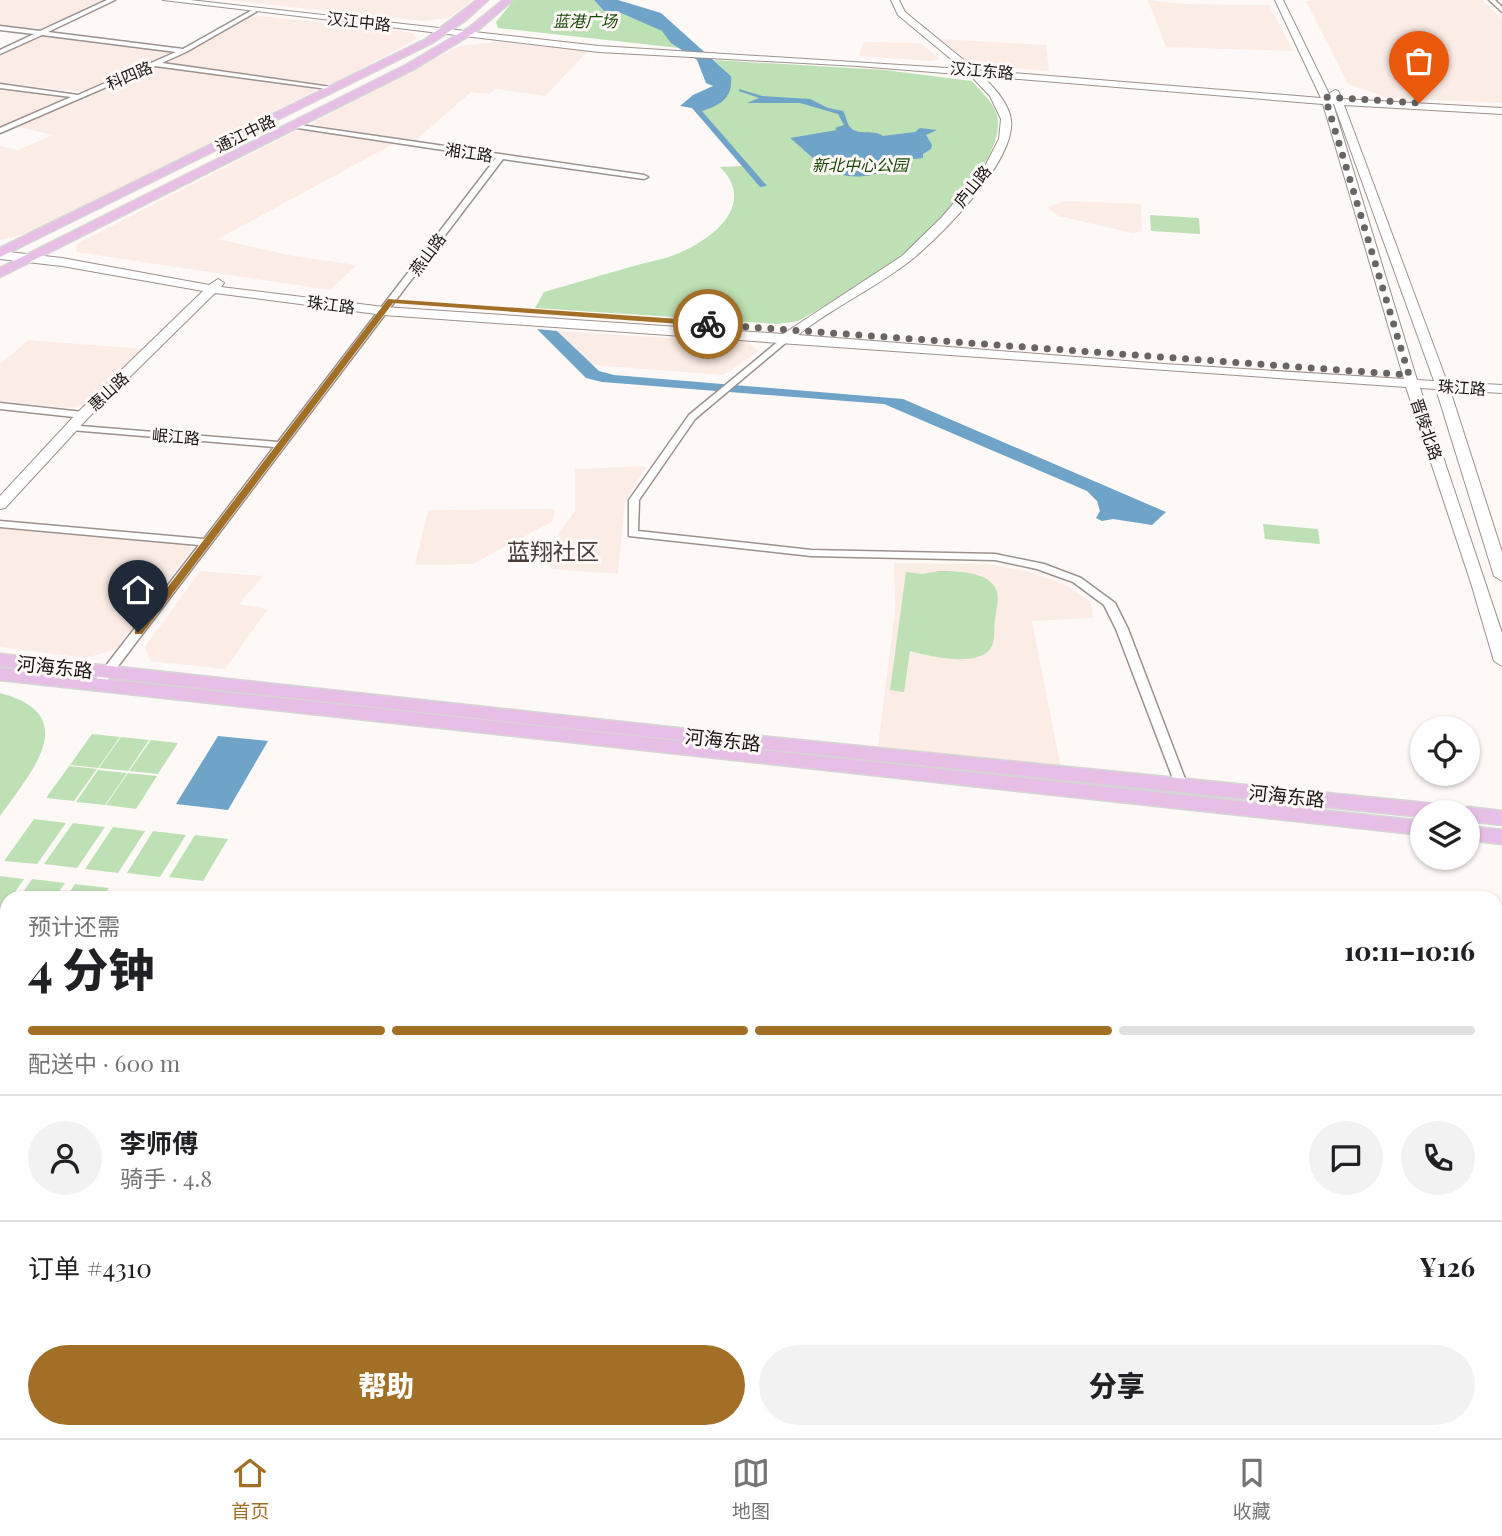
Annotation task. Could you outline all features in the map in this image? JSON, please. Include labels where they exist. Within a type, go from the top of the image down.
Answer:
[{"type":"main road","name":"汉江中路","points":[[167,0],[468,32]]},
{"type":"main road","name":"汉江中路","points":[[200,0],[447,30]]},
{"type":"main road","name":"通江中路","points":[[0,254],[6,247],[335,88],[447,30],[483,0]]},
{"type":"main road","points":[[468,32],[489,20],[508,0]]},
{"type":"main road","name":"庐山路","points":[[791,334],[908,257],[942,222],[997,155],[1004,140],[1007,122],[1002,107],[970,70],[901,13],[895,0]]},
{"type":"main road","name":"晋陵北路","points":[[1280,2],[1332,100],[1410,379],[1479,583],[1502,661]]},
{"type":"main road","name":"晋陵北路","points":[[1292,2],[1441,381],[1502,576]]},
{"type":"main road","name":"通江中路","points":[[0,273],[410,67],[468,32]]},
{"type":"main road","name":"汉江东路","points":[[468,32],[599,49],[970,70],[1332,100],[1502,109]]},
{"type":"main road","name":"珠江路","points":[[6,247],[216,285]]},
{"type":"main road","name":"珠江路","points":[[0,254],[388,306],[791,334],[1164,369],[1441,381],[1502,381]]},
{"type":"main road","name":"惠山路","points":[[0,505],[71,427],[216,285]]},
{"type":"main road","name":"珠江路","points":[[1441,381],[1502,389]]},
{"type":"main road","name":"河海东路","points":[[0,660],[103,678],[1410,827]]},
{"type":"main road","name":"河海东路","points":[[0,674],[103,678],[1410,808]]},
{"type":"main road","points":[[1480,815],[1502,818]]},
{"type":"main road","points":[[1480,834],[1502,837]]},
{"type":"street","points":[[0,52],[112,0]]},
{"type":"street","points":[[1492,0],[1502,10]]},
{"type":"street","name":"科四路","points":[[0,131],[184,51],[254,11]]},
{"type":"street","points":[[0,28],[184,51]]},
{"type":"street","points":[[155,64],[335,88]]},
{"type":"street","points":[[0,86],[78,96]]},
{"type":"street","name":"湘江路","points":[[293,126],[645,177]]},
{"type":"street","name":"燕山路","points":[[103,678],[501,156]]},
{"type":"street","points":[[791,334],[692,417],[634,500],[633,534],[811,553],[995,557],[1040,566],[1077,580],[1109,603],[1122,629],[1181,784]]},
{"type":"street","points":[[0,406],[83,415]]},
{"type":"street","name":"岷江路","points":[[71,427],[281,445]]},
{"type":"street","points":[[0,524],[206,542]]},
{"type":"shaded area","points":[[0,0],[105,1],[42,29],[30,31],[0,26]]},
{"type":"shaded area","points":[[227,0],[473,0],[449,18],[423,21]]},
{"type":"shaded area","points":[[1148,0],[1183,4],[1269,5],[1293,51],[1166,47]]},
{"type":"shaded area","points":[[1482,0],[1502,19],[1502,103],[1388,98],[1348,84],[1306,1]]},
{"type":"shaded area","points":[[249,17],[402,31],[413,33],[417,39],[334,83],[324,84],[172,65],[170,62]]},
{"type":"shaded area","points":[[46,36],[171,51],[172,54],[83,92],[0,83],[0,54],[35,37]]},
{"type":"shaded area","points":[[940,39],[1046,45],[1049,71],[969,62]]},
{"type":"shaded area","points":[[499,42],[588,51],[545,96],[496,89],[488,94],[471,92],[415,141],[316,125],[314,122],[459,46]]},
{"type":"shaded area","points":[[864,42],[920,43],[940,59],[930,61],[859,56]]},
{"type":"shaded area","points":[[159,67],[313,87],[315,91],[28,233],[0,240],[0,146],[18,150],[53,135],[18,127]]},
{"type":"shaded area","points":[[0,88],[63,96],[63,100],[0,128]]},
{"type":"shaded area","points":[[307,130],[395,143],[218,239],[293,256],[357,265],[330,290],[76,252],[77,245],[82,241],[296,131]]},
{"type":"shaded area","points":[[1067,201],[1141,204],[1142,231],[1133,233],[1058,216],[1047,207]]},
{"type":"shaded area","points":[[557,331],[748,343],[759,351],[723,375],[592,365]]},
{"type":"shaded area","points":[[29,340],[142,349],[83,405],[68,408],[0,401],[0,364]]},
{"type":"shaded area","points":[[646,466],[625,502],[618,574],[552,569],[559,533],[575,511],[575,469]]},
{"type":"shaded area","points":[[555,509],[553,521],[473,564],[415,565],[428,510]]},
{"type":"shaded area","points":[[0,525],[186,542],[192,549],[116,649],[86,658],[0,647]]},
{"type":"shaded area","points":[[894,563],[987,564],[1027,571],[1066,585],[1091,602],[1093,618],[1032,621],[1061,769],[878,746],[895,611]]},
{"type":"shaded area","points":[[200,571],[263,576],[239,604],[268,609],[225,669],[150,661],[145,647]]},
{"type":"green space","name":"蓝港广场","points":[[514,0],[594,0],[604,11],[621,13],[662,31],[679,48],[498,28],[496,22]]},
{"type":"green space","name":"新北中心公园","points":[[714,60],[885,70],[972,81],[995,110],[998,121],[996,138],[989,156],[963,194],[916,243],[866,280],[798,321],[778,324],[535,308],[544,292],[669,257],[692,247],[717,229],[733,207],[734,194],[730,181],[720,167],[744,166],[760,187],[766,186],[701,110],[731,76]]},
{"type":"green space","points":[[1150,215],[1199,218],[1200,234],[1151,231]]},
{"type":"green space","points":[[1263,524],[1318,529],[1320,544],[1265,539]]},
{"type":"green space","points":[[939,571],[980,576],[993,585],[998,598],[992,646],[986,653],[966,659],[941,658],[910,651],[904,692],[890,690],[906,572],[922,574]]},
{"type":"green space","points":[[0,693],[25,703],[40,715],[45,730],[43,746],[36,764],[0,816]]},
{"type":"green space","points":[[92,734],[120,737],[98,768],[70,765]]},
{"type":"green space","points":[[121,737],[149,740],[128,771],[99,768]]},
{"type":"green space","points":[[151,740],[178,743],[158,774],[129,771]]},
{"type":"green space","points":[[69,766],[97,769],[74,801],[46,798]]},
{"type":"green space","points":[[98,770],[127,773],[105,805],[76,802]]},
{"type":"green space","points":[[128,773],[157,776],[136,809],[106,805]]},
{"type":"green space","points":[[34,819],[66,823],[37,864],[4,861]]},
{"type":"green space","points":[[73,823],[105,827],[77,868],[44,864]]},
{"type":"green space","points":[[113,827],[145,831],[118,873],[85,869]]},
{"type":"green space","points":[[153,831],[186,835],[160,877],[127,873]]},
{"type":"green space","points":[[195,835],[228,839],[203,881],[169,877]]},
{"type":"green space","points":[[0,876],[24,879],[16,891],[0,891]]},
{"type":"green space","points":[[32,879],[65,883],[60,891],[24,891]]},
{"type":"green space","points":[[75,884],[109,888],[107,891],[70,891]]},
{"type":"water","points":[[594,0],[618,0],[661,13],[731,76],[730,90],[724,100],[702,111],[767,186],[760,187],[692,108],[680,106],[693,95],[713,86],[706,83],[697,60],[671,43],[662,31],[621,13],[604,11]]},
{"type":"water","points":[[739,89],[762,96],[810,99],[828,108],[843,111],[849,126],[857,131],[883,136],[915,132],[920,128],[937,130],[926,135],[932,145],[931,149],[923,154],[923,158],[905,160],[913,165],[875,174],[848,176],[817,162],[790,138],[837,130],[835,128],[844,125],[838,114],[800,103],[747,103],[759,98]]},
{"type":"water","points":[[537,329],[557,331],[599,371],[614,375],[903,399],[1166,512],[1152,525],[1113,519],[1102,521],[1096,518],[1100,511],[1097,501],[1087,491],[884,404],[602,382],[586,378]]},
{"type":"water","points":[[218,736],[268,741],[228,810],[176,804]]},
{"type":"way so far","points":[[708,324],[1409,375],[1325,97],[1419,103]]},
{"type":"district","name":"蓝翔社区","points":[[553,550]]},
{"type":"route","points":[[138,632],[391,301],[708,324]]}]
